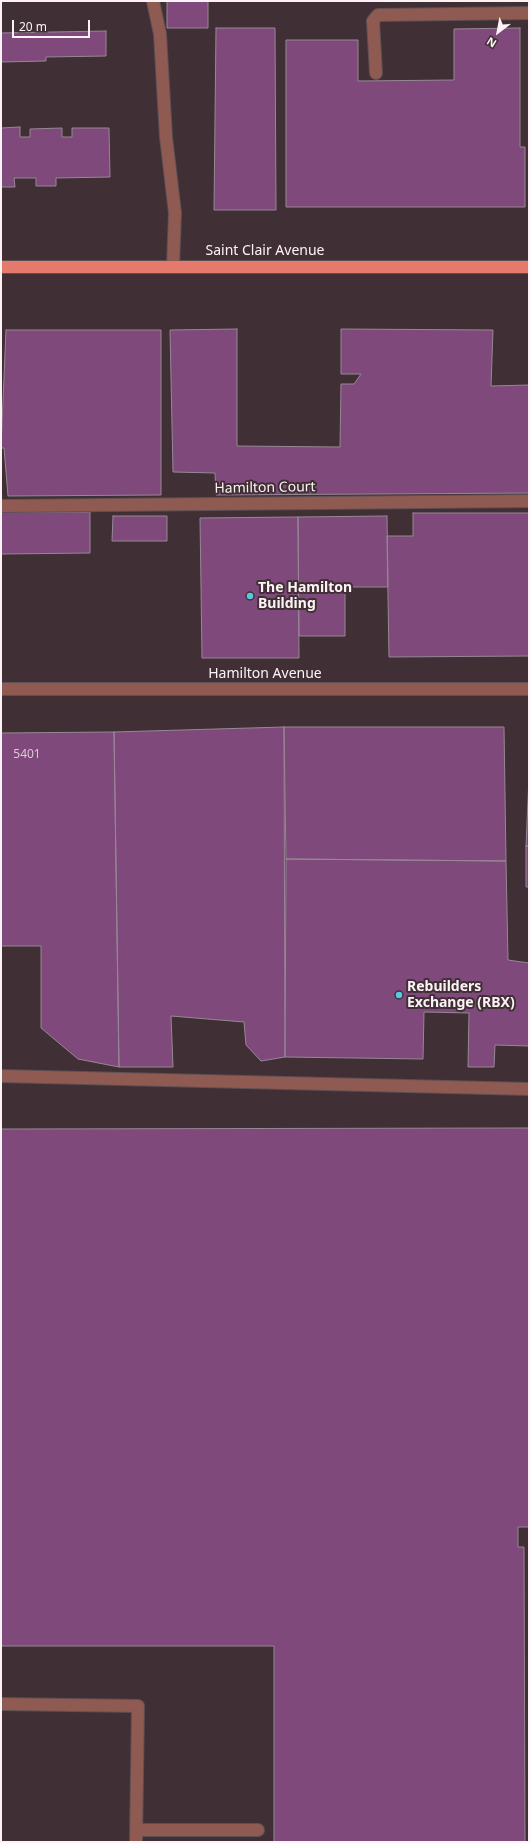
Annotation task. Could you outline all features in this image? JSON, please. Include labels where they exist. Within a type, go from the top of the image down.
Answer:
[{"type":"main road","name":"Saint Clair Avenue","points":[[1,267],[529,267]]},
{"type":"street","points":[[152,1],[160,34],[166,137],[175,212],[173,266]]},
{"type":"street","points":[[376,73],[373,21],[378,15],[529,13]]},
{"type":"street","name":"Hamilton Court","points":[[1,506],[529,501]]},
{"type":"street","name":"Hamilton Avenue","points":[[1,689],[529,689]]},
{"type":"street","points":[[1,1076],[529,1088]]},
{"type":"street","points":[[1,1704],[138,1706],[136,1836],[258,1830]]},
{"type":"building","points":[[167,1],[208,1],[208,28],[167,28]]},
{"type":"building","points":[[216,28],[275,28],[276,210],[214,210]]},
{"type":"building","points":[[520,28],[520,147],[525,147],[525,207],[286,207],[286,40],[358,40],[358,81],[454,80],[454,29]]},
{"type":"building","points":[[106,31],[106,56],[46,57],[46,61],[1,62],[1,33]]},
{"type":"building","points":[[20,127],[20,137],[30,137],[30,129],[62,128],[62,137],[72,137],[72,128],[109,128],[110,177],[56,178],[56,186],[36,186],[36,178],[14,178],[15,187],[1,187],[1,128]]},
{"type":"building","points":[[237,329],[237,446],[340,447],[341,384],[354,384],[361,374],[341,374],[341,329],[493,330],[491,386],[529,385],[529,493],[216,495],[215,473],[173,472],[170,330]]},
{"type":"building","points":[[6,330],[161,330],[161,495],[8,496],[4,448],[1,448]]},
{"type":"building","points":[[1,512],[90,512],[90,553],[1,554]]},
{"type":"building","points":[[413,513],[529,513],[529,656],[389,657],[387,536],[413,536]]},
{"type":"building","points":[[113,516],[167,516],[167,541],[112,541]]},
{"type":"building","points":[[387,516],[388,587],[345,587],[345,636],[299,636],[298,517]]},
{"type":"building","name":"The Hamilton Building","points":[[298,517],[299,658],[202,658],[200,518]]},
{"type":"building","points":[[284,727],[504,727],[506,861],[286,859]]},
{"type":"building","points":[[284,727],[285,1057],[261,1061],[246,1045],[244,1022],[171,1016],[173,1067],[119,1067],[114,732]]},
{"type":"building","points":[[114,732],[119,1067],[78,1059],[41,1028],[41,946],[1,946],[1,733]]},
{"type":"building","points":[[529,777],[529,846],[526,846]]},
{"type":"building","points":[[526,846],[529,846],[529,887],[526,887]]},
{"type":"building","points":[[286,859],[506,861],[508,960],[529,963],[529,1046],[495,1045],[494,1067],[468,1067],[469,1013],[424,1012],[423,1059],[285,1057]]},
{"type":"building","points":[[529,1128],[529,1527],[518,1527],[518,1547],[524,1547],[525,1842],[274,1842],[274,1646],[1,1646],[1,1129]]},
{"type":"place","name":"The Hamilton Building","points":[[250,596]]},
{"type":"place","name":"Rebuilders Exchange (RBX)","points":[[399,995]]}]
